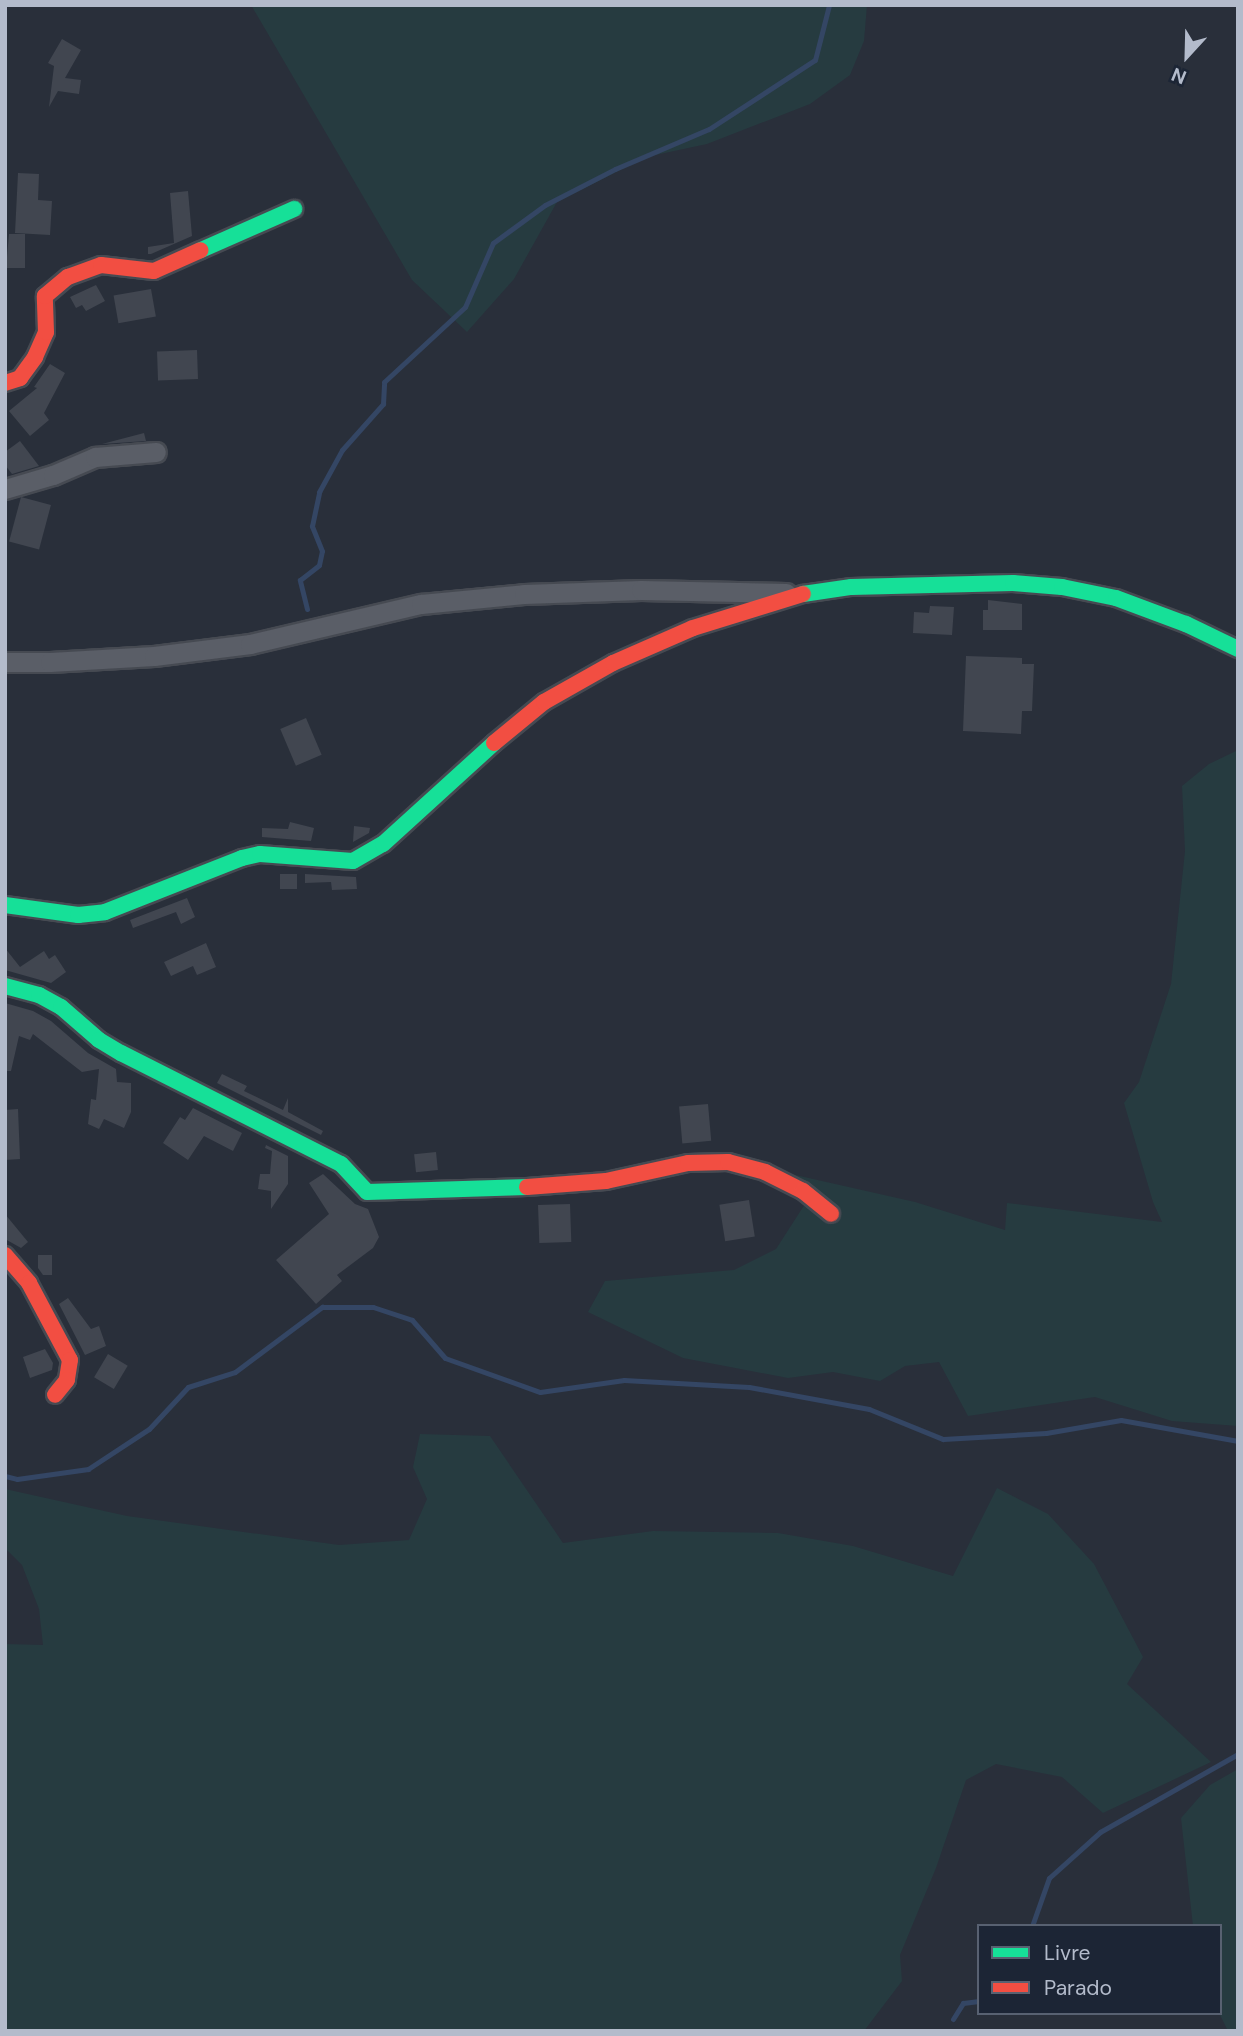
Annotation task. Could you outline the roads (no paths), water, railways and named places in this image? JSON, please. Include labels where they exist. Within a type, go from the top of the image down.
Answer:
[{"type":"street","points":[[5,383],[20,378],[35,357],[46,332],[45,296],[68,277],[101,265],[154,271],[293,209]]},
{"type":"street","points":[[5,489],[53,475],[95,457],[156,452]]},
{"type":"street","points":[[5,662],[154,656],[250,644],[421,604],[524,594],[641,590],[800,594],[851,587],[1013,583],[1062,587],[1116,598],[1186,624],[1238,649]]},
{"type":"street","points":[[5,905],[78,915],[105,912],[251,856],[353,861],[383,844],[493,744],[544,702],[613,663],[693,628],[800,594]]},
{"type":"street","points":[[5,986],[39,995],[61,1007],[99,1040],[121,1053],[341,1164],[367,1192],[529,1187],[606,1181],[688,1163],[728,1162],[765,1172],[803,1191],[831,1214]]},
{"type":"street","points":[[5,1255],[29,1283],[70,1360],[67,1380],[55,1395]]},
{"type":"waterway","points":[[307,609],[300,580],[319,565],[322,551],[312,526],[319,492],[342,450],[383,404],[384,382],[465,307],[493,243],[545,205],[615,169],[709,129],[815,60],[829,5]]},
{"type":"waterway","points":[[5,1476],[17,1479],[88,1469],[149,1429],[188,1387],[235,1372],[322,1307],[373,1307],[412,1320],[445,1358],[540,1392],[624,1380],[749,1387],[869,1409],[943,1439],[1046,1433],[1121,1420],[1238,1441]]},
{"type":"waterway","points":[[1033,1924],[1049,1878],[1100,1832],[1238,1754]]},
{"type":"waterway","points":[[953,2019],[963,2003],[977,2001]]}]
